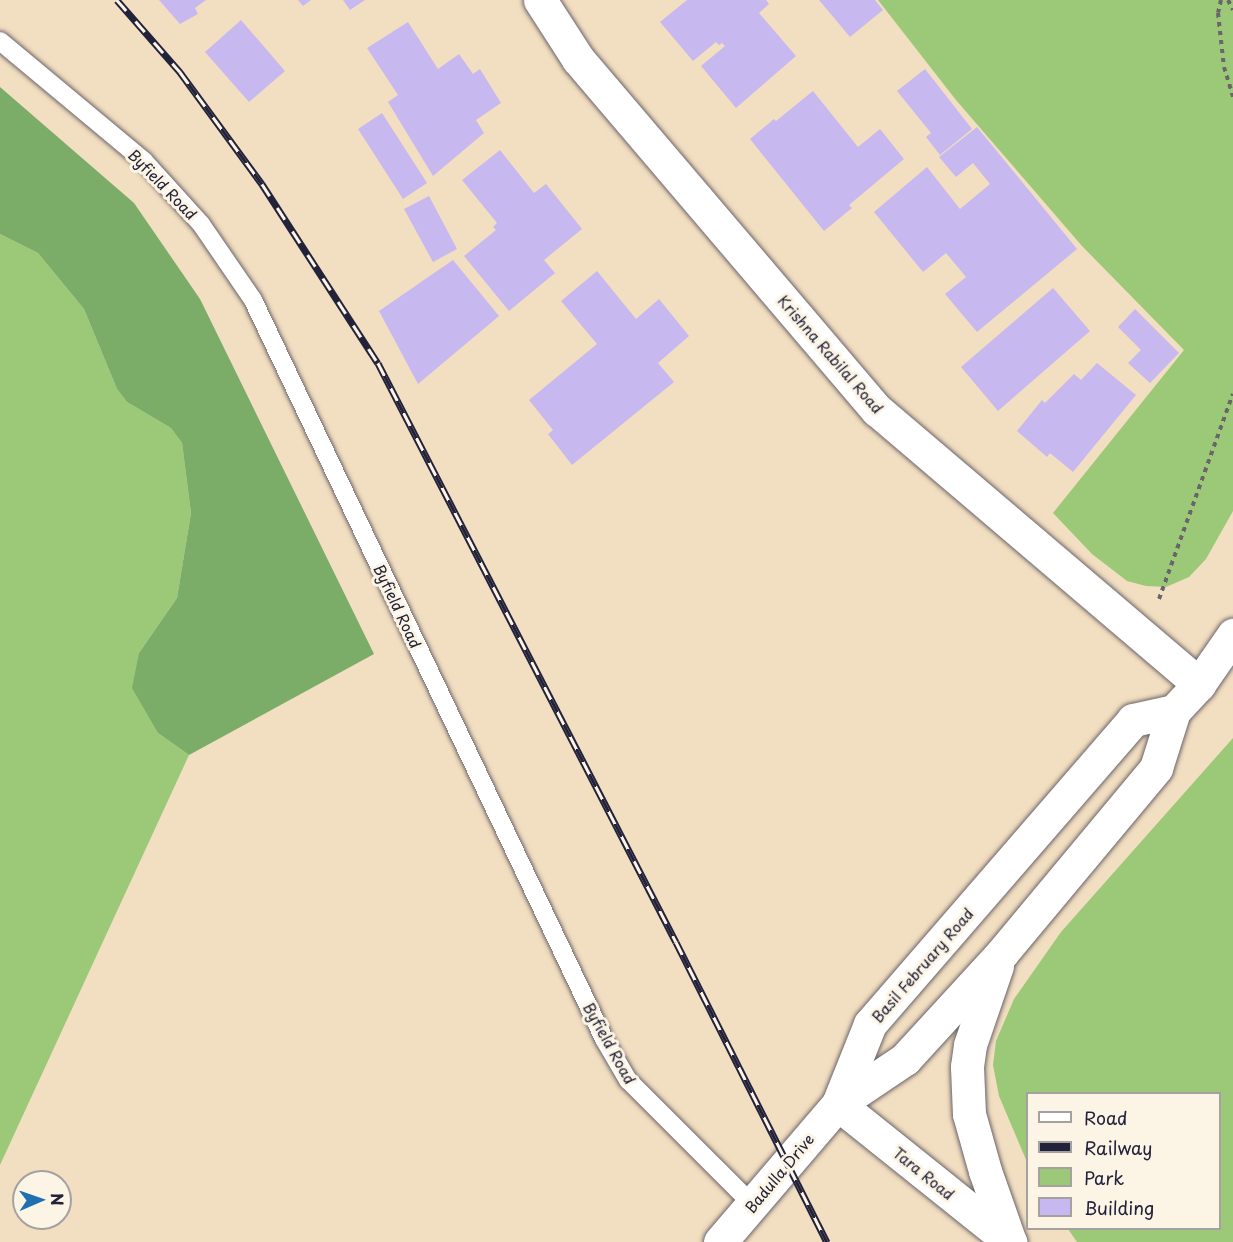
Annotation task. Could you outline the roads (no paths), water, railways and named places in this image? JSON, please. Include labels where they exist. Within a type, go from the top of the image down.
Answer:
[{"type":"street","name":"Krishna Rabilal Road","points":[[540,0],[578,59],[877,410],[1199,684]]},
{"type":"street","points":[[838,1104],[905,1059],[1002,953],[1156,768],[1174,711],[1199,684],[1233,635]]},
{"type":"street","name":"Basil February Road","points":[[838,1104],[870,1024],[1133,720],[1174,711]]},
{"type":"street","points":[[1002,953],[970,1044],[967,1067],[969,1114],[985,1171],[1010,1242]]},
{"type":"street","name":"Badulla Drive","points":[[720,1242],[838,1104]]},
{"type":"street","name":"Tara Road","points":[[838,1104],[1010,1242]]},
{"type":"lane","name":"Byfield Road","points":[[0,41],[144,161],[201,224],[252,300],[604,1039],[628,1080],[753,1205]]},
{"type":"railway","points":[[117,0],[180,72],[262,184],[378,363],[676,942],[827,1242]]}]
